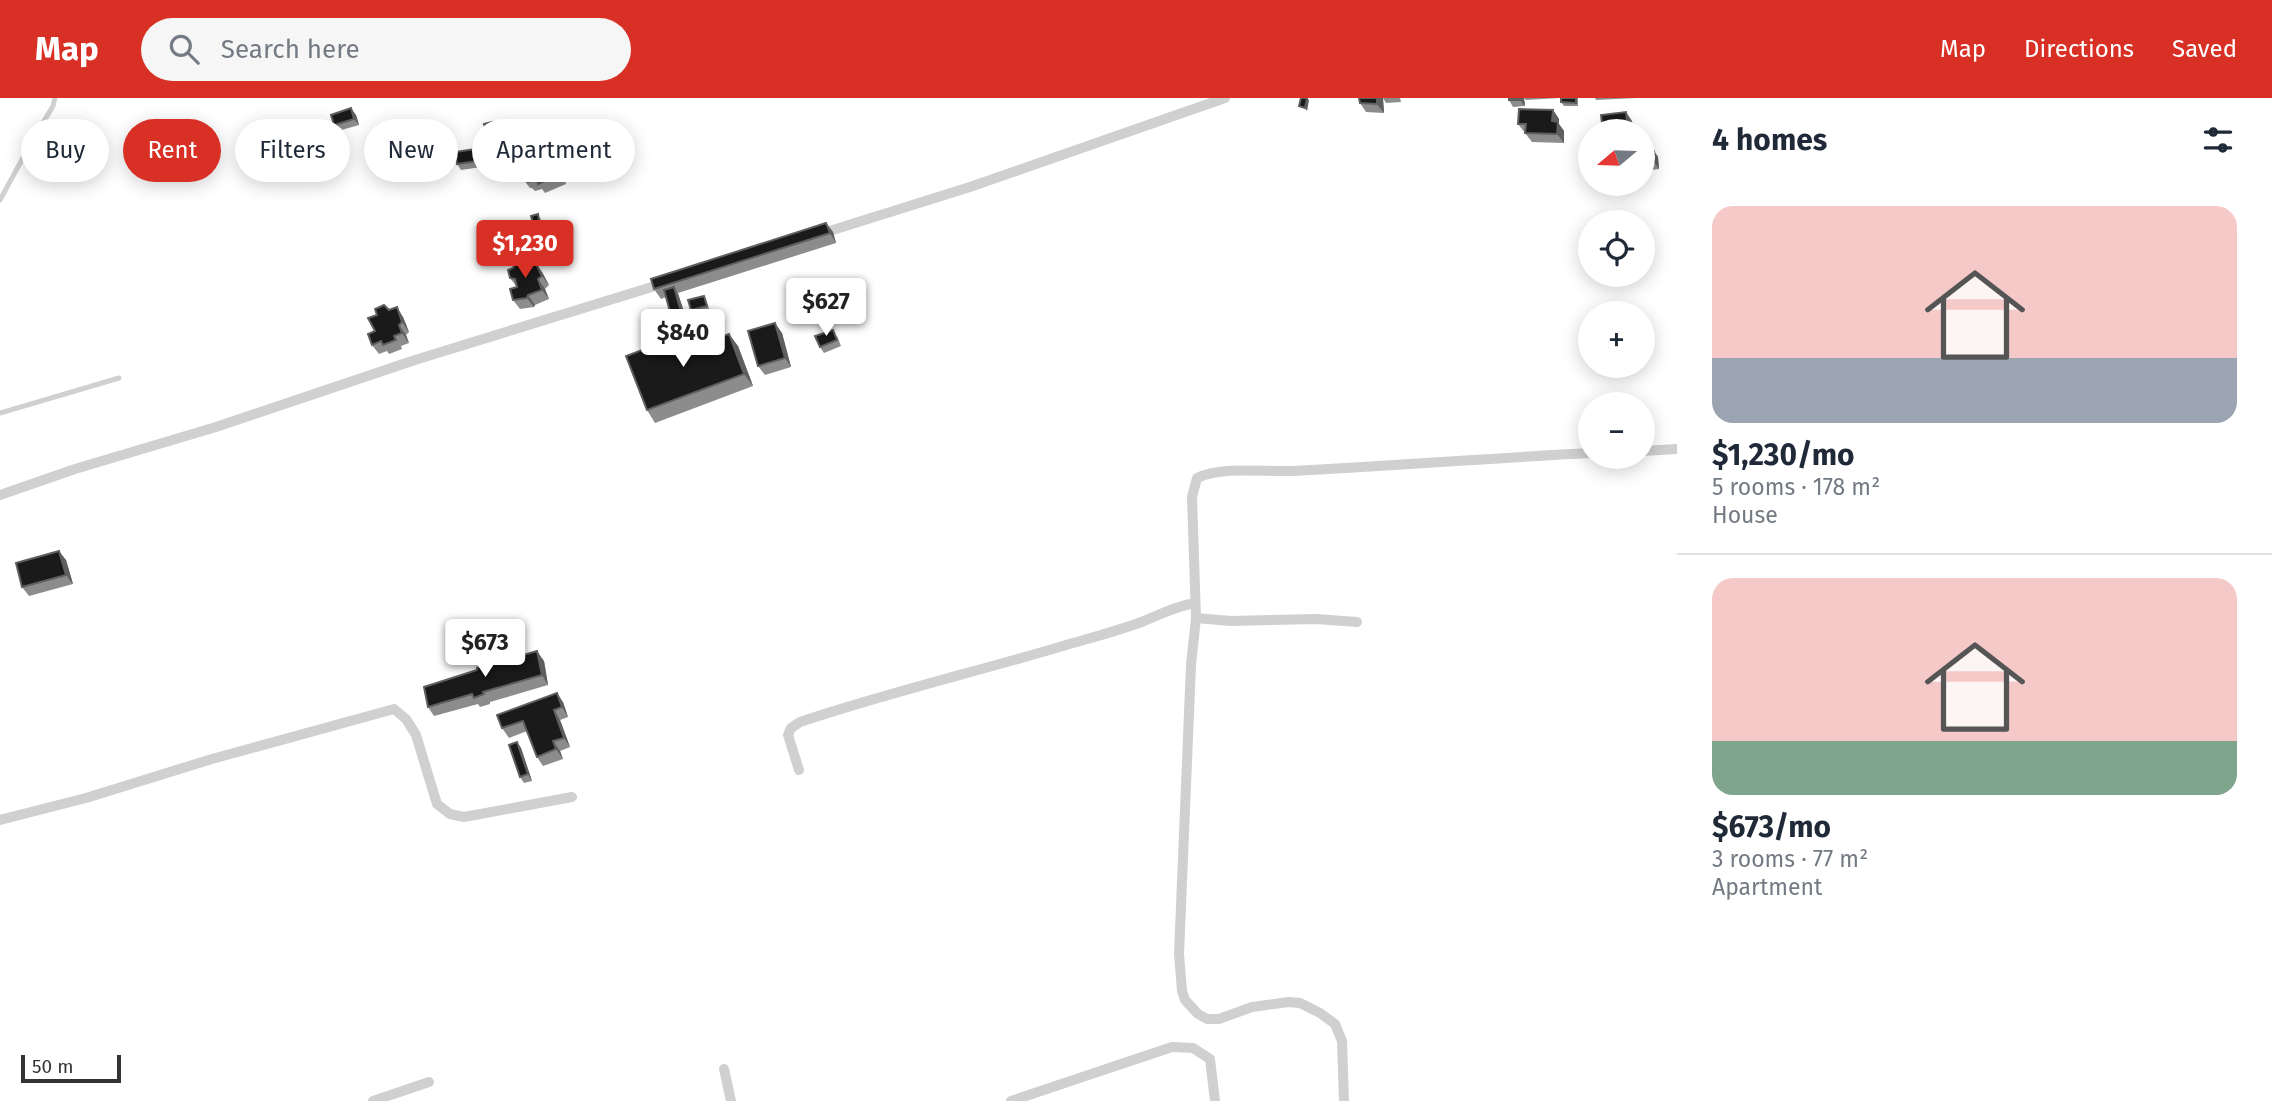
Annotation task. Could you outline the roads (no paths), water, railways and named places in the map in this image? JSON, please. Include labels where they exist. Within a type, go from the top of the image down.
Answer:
[{"type":"street","points":[[803,240],[970,187],[1226,98]]},
{"type":"street","points":[[0,495],[75,469],[216,427],[415,360],[671,281]]},
{"type":"street","points":[[1655,450],[1677,449]]},
{"type":"street","points":[[1344,1101],[1342,1041],[1335,1024],[1320,1013],[1300,1003],[1280,1002],[1252,1007],[1219,1019],[1207,1019],[1189,1007],[1182,991],[1180,927],[1191,665],[1196,618],[1192,497],[1197,478],[1222,471],[1292,471],[1578,454]]},
{"type":"street","points":[[799,771],[788,735],[791,728],[800,722],[934,681],[997,666],[1094,637],[1144,621],[1177,606],[1195,603]]},
{"type":"street","points":[[1196,618],[1231,621],[1324,619],[1357,622]]},
{"type":"street","points":[[0,820],[86,798],[212,758],[394,709],[406,719],[416,735],[437,804],[450,814],[464,817],[572,796]]},
{"type":"street","points":[[1011,1101],[1172,1047],[1193,1048],[1210,1059],[1215,1101]]},
{"type":"street","points":[[724,1069],[731,1101]]},
{"type":"street","points":[[373,1101],[429,1082]]},
{"type":"lane","points":[[0,200],[54,106],[55,98]]},
{"type":"lane","points":[[0,413],[119,378]]}]
